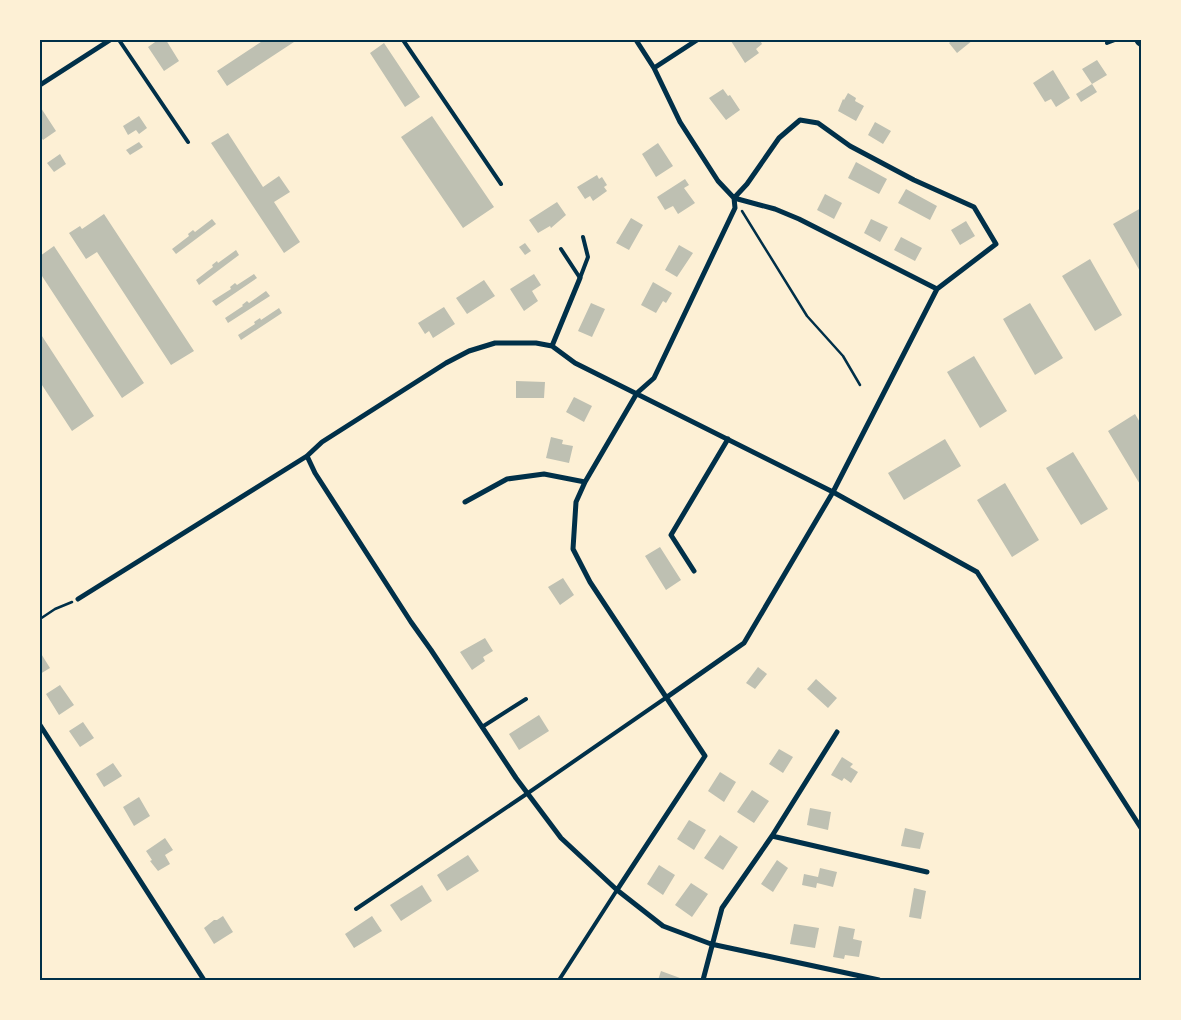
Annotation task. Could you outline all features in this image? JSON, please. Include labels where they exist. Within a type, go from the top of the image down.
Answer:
[{"type":"street","points":[[40,85],[110,40]]},
{"type":"street","points":[[636,40],[654,68],[680,122],[718,181],[734,198],[775,209],[799,219],[937,289]]},
{"type":"street","points":[[654,68],[697,40]]},
{"type":"street","points":[[617,890],[705,756],[590,582],[573,549],[576,502],[585,482],[637,393],[654,378],[735,208],[734,198],[747,184],[779,138],[800,120],[818,123],[850,146],[914,180],[974,207],[996,244],[937,289],[833,492],[744,643],[667,697]]},
{"type":"street","points":[[552,346],[580,278]]},
{"type":"street","points":[[78,599],[307,456],[322,442],[446,363],[469,351],[495,343],[536,343],[552,346],[575,363],[833,492],[977,572],[1141,828]]},
{"type":"street","points":[[694,571],[671,535],[728,439]]},
{"type":"street","points":[[307,456],[320,480],[411,622],[432,650],[528,793],[561,838],[617,890],[663,926],[711,944],[879,980]]},
{"type":"street","points":[[465,502],[507,479],[544,474],[585,482]]},
{"type":"street","points":[[40,725],[204,980]]},
{"type":"street","points":[[703,980],[722,908],[772,836],[837,732]]},
{"type":"street","points":[[772,836],[927,872]]},
{"type":"lane","points":[[119,40],[188,142]]},
{"type":"lane","points":[[403,40],[501,184]]},
{"type":"lane","points":[[1108,43],[1115,40]]},
{"type":"lane","points":[[580,278],[588,257],[583,236]]},
{"type":"lane","points":[[561,249],[580,278]]},
{"type":"lane","points":[[356,909],[667,697]]},
{"type":"lane","points":[[482,727],[526,699]]},
{"type":"lane","points":[[560,980],[617,890]]},
{"type":"path","points":[[735,208],[743,212],[807,316],[843,356],[860,385]]},
{"type":"path","points":[[40,620],[55,609],[78,599]]},
{"type":"building","points":[[158,40],[166,40],[179,61],[164,71],[148,47]]},
{"type":"building","points":[[264,40],[297,40],[227,86],[217,71]]},
{"type":"building","points":[[732,40],[760,40],[762,44],[756,49],[759,53],[745,63]]},
{"type":"building","points":[[952,40],[973,40],[957,53],[949,43]]},
{"type":"building","points":[[384,43],[420,97],[405,107],[370,53]]},
{"type":"building","points":[[1097,60],[1107,75],[1092,84],[1082,69]]},
{"type":"building","points":[[1053,70],[1070,98],[1056,107],[1051,99],[1045,102],[1033,83]]},
{"type":"building","points":[[1092,84],[1097,92],[1081,102],[1076,94]]},
{"type":"building","points":[[723,89],[728,96],[730,95],[740,110],[726,120],[709,98]]},
{"type":"building","points":[[848,93],[856,98],[855,101],[864,106],[856,121],[838,111]]},
{"type":"building","points":[[41,108],[56,131],[43,140],[40,136]]},
{"type":"building","points":[[139,116],[147,128],[139,134],[136,130],[128,135],[123,126]]},
{"type":"building","points":[[432,116],[494,207],[463,228],[401,137]]},
{"type":"building","points":[[875,122],[891,131],[883,144],[868,135]]},
{"type":"building","points":[[228,133],[263,187],[279,176],[290,192],[274,202],[300,242],[284,253],[211,143]]},
{"type":"building","points":[[139,142],[143,147],[130,155],[126,150]]},
{"type":"building","points":[[658,143],[673,166],[656,177],[642,154]]},
{"type":"building","points":[[60,154],[66,164],[54,172],[47,163]]},
{"type":"building","points":[[856,162],[887,179],[879,194],[848,178]]},
{"type":"building","points":[[597,175],[599,179],[602,177],[607,185],[604,187],[607,191],[593,201],[590,196],[585,199],[577,187]]},
{"type":"building","points":[[685,179],[689,185],[684,188],[695,203],[678,214],[673,206],[665,210],[657,197]]},
{"type":"building","points":[[906,189],[937,206],[930,220],[898,203]]},
{"type":"building","points":[[825,194],[842,203],[834,219],[817,210]]},
{"type":"building","points":[[557,202],[566,215],[551,228],[550,226],[538,233],[529,220]]},
{"type":"building","points":[[1141,208],[1141,273],[1113,224]]},
{"type":"building","points":[[104,214],[194,351],[171,365],[97,252],[86,259],[69,233],[80,226],[82,229]]},
{"type":"building","points":[[631,218],[643,225],[629,250],[616,243]]},
{"type":"building","points":[[212,219],[216,224],[176,254],[172,249],[189,236],[188,234],[193,230],[195,232]]},
{"type":"building","points":[[871,219],[888,227],[880,242],[864,233]]},
{"type":"building","points":[[966,221],[975,236],[960,245],[951,230]]},
{"type":"building","points":[[901,237],[922,248],[915,261],[894,250]]},
{"type":"building","points":[[525,243],[531,251],[525,255],[519,247]]},
{"type":"building","points":[[679,245],[693,253],[677,277],[665,270]]},
{"type":"building","points":[[54,246],[144,383],[122,398],[40,273],[40,256]]},
{"type":"building","points":[[236,250],[239,255],[199,285],[196,280],[213,267],[212,265],[217,261],[218,263]]},
{"type":"building","points":[[1090,259],[1122,315],[1095,331],[1062,276]]},
{"type":"building","points":[[254,274],[257,278],[216,306],[212,301],[231,289],[230,287],[235,283],[237,285]]},
{"type":"building","points":[[534,274],[541,285],[532,291],[538,301],[524,311],[510,289]]},
{"type":"building","points":[[484,280],[495,296],[467,314],[456,298]]},
{"type":"building","points":[[653,282],[672,293],[666,303],[663,301],[656,313],[641,305]]},
{"type":"building","points":[[266,291],[270,296],[228,323],[225,318],[243,306],[247,301],[249,303]]},
{"type":"building","points":[[591,303],[605,309],[592,337],[578,331]]},
{"type":"building","points":[[1030,303],[1063,358],[1035,375],[1003,319]]},
{"type":"building","points":[[444,307],[455,324],[433,338],[429,331],[425,334],[418,323]]},
{"type":"building","points":[[279,308],[282,313],[241,340],[238,335],[255,324],[254,322],[260,318],[261,320]]},
{"type":"building","points":[[40,333],[94,416],[72,431],[40,382]]},
{"type":"building","points":[[974,356],[1007,411],[980,428],[947,372]]},
{"type":"building","points":[[516,381],[545,382],[544,398],[516,398]]},
{"type":"building","points":[[574,397],[592,406],[584,422],[566,412]]},
{"type":"building","points":[[1135,414],[1141,424],[1141,486],[1108,431]]},
{"type":"building","points":[[551,437],[563,440],[562,444],[573,446],[569,463],[546,458]]},
{"type":"building","points":[[945,439],[961,466],[904,500],[888,473]]},
{"type":"building","points":[[1073,452],[1108,509],[1081,525],[1046,468]]},
{"type":"building","points":[[1005,483],[1039,540],[1012,557],[977,500]]},
{"type":"building","points":[[660,547],[681,580],[666,590],[645,556]]},
{"type":"building","points":[[563,578],[574,595],[560,605],[548,587]]},
{"type":"building","points":[[485,638],[493,651],[483,657],[485,661],[472,670],[460,652]]},
{"type":"building","points":[[40,652],[50,668],[40,674]]},
{"type":"building","points":[[758,667],[767,674],[755,689],[746,683]]},
{"type":"building","points":[[816,679],[837,698],[828,708],[807,689]]},
{"type":"building","points":[[60,685],[74,705],[59,715],[46,694]]},
{"type":"building","points":[[539,715],[549,731],[519,750],[509,734]]},
{"type":"building","points":[[83,722],[94,738],[80,747],[69,731]]},
{"type":"building","points":[[779,749],[793,757],[783,773],[769,764]]},
{"type":"building","points":[[842,757],[853,764],[850,767],[858,772],[851,783],[844,778],[842,781],[831,775]]},
{"type":"building","points":[[113,763],[122,776],[104,787],[96,774]]},
{"type":"building","points":[[720,772],[736,782],[724,802],[708,791]]},
{"type":"building","points":[[752,790],[769,801],[754,823],[737,812]]},
{"type":"building","points":[[139,797],[150,816],[134,826],[123,807]]},
{"type":"building","points":[[810,808],[831,812],[828,830],[807,825]]},
{"type":"building","points":[[689,820],[706,830],[694,850],[677,839]]},
{"type":"building","points":[[905,828],[924,833],[920,849],[901,846]]},
{"type":"building","points":[[720,835],[738,847],[723,870],[704,858]]},
{"type":"building","points":[[165,838],[173,850],[165,855],[170,864],[158,871],[150,861],[152,860],[146,851]]},
{"type":"building","points":[[468,855],[479,871],[447,891],[437,875]]},
{"type":"building","points":[[777,860],[788,868],[773,892],[761,884]]},
{"type":"building","points":[[659,865],[675,875],[663,895],[647,884]]},
{"type":"building","points":[[820,868],[837,872],[833,887],[817,883],[816,888],[802,885],[804,874],[818,877]]},
{"type":"building","points":[[691,883],[708,894],[692,917],[675,905]]},
{"type":"building","points":[[422,885],[432,901],[401,921],[390,905]]},
{"type":"building","points":[[914,888],[926,891],[921,919],[909,917]]},
{"type":"building","points":[[223,916],[233,932],[214,944],[204,928]]},
{"type":"building","points":[[372,916],[382,931],[354,948],[345,934]]},
{"type":"building","points":[[794,924],[819,928],[815,948],[790,944]]},
{"type":"building","points":[[839,926],[855,929],[853,939],[862,941],[859,957],[845,955],[844,959],[833,957]]},
{"type":"building","points":[[661,971],[680,978],[679,980],[658,980]]}]
